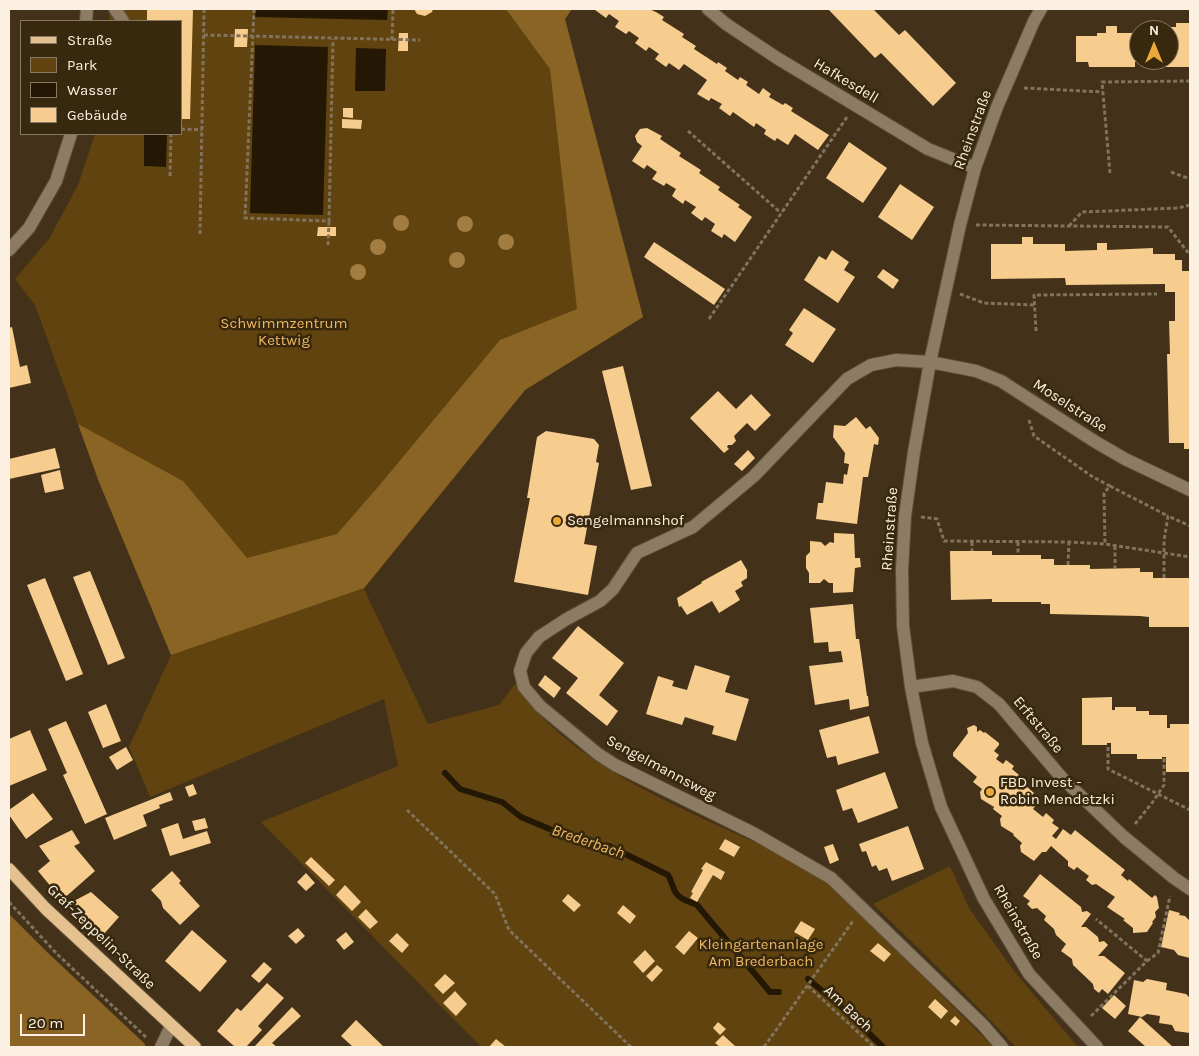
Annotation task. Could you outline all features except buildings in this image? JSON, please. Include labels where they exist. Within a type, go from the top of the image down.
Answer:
[{"type":"main road","name":"Graf-Zeppelin-Straße","points":[[9,869],[46,909],[195,1047]]},
{"type":"street","points":[[115,9],[122,20]]},
{"type":"street","name":"Hafkesdell","points":[[708,9],[726,24],[777,58],[928,149],[975,168]]},
{"type":"street","name":"Rheinstraße","points":[[1041,9],[1006,87],[975,168],[960,225],[930,362],[914,452],[905,516],[902,570],[903,626],[911,687],[922,742],[941,808],[984,899],[1029,974],[1097,1047]]},
{"type":"street","points":[[9,250],[28,228],[56,181],[71,135]]},
{"type":"street","name":"Sengelmannsweg","points":[[930,362],[896,360],[880,363],[871,365],[847,379],[754,476],[693,527],[637,553],[613,589],[600,601],[538,637],[526,653],[520,671],[524,687],[540,706],[598,754],[615,765],[755,834],[831,878],[983,1025],[1002,1047]]},
{"type":"street","name":"Moselstraße","points":[[930,362],[976,371],[1001,381],[1125,459],[1190,490]]},
{"type":"street","name":"Erftstraße","points":[[911,687],[953,681],[977,687],[1000,704],[1062,778],[1124,837],[1190,889]]},
{"type":"street","points":[[155,1044],[171,1026]]},
{"type":"path","points":[[200,234],[204,9]]},
{"type":"path","points":[[254,9],[245,218],[329,221]]},
{"type":"path","points":[[392,40],[393,9]]},
{"type":"path","points":[[204,36],[420,40]]},
{"type":"path","points":[[328,245],[333,39]]},
{"type":"path","points":[[1110,173],[1102,82],[1190,81]]},
{"type":"path","points":[[1006,87],[1103,92]]},
{"type":"path","points":[[709,319],[855,105]]},
{"type":"path","points":[[182,129],[202,130]]},
{"type":"path","points":[[688,130],[781,213]]},
{"type":"path","points":[[170,176],[171,135]]},
{"type":"path","points":[[1171,172],[1190,179]]},
{"type":"path","points":[[1069,226],[1082,212],[1178,208],[1190,205]]},
{"type":"path","points":[[960,225],[1168,227],[1190,255]]},
{"type":"path","points":[[946,289],[984,303],[1034,305]]},
{"type":"path","points":[[1036,331],[1034,295],[1157,294]]},
{"type":"path","points":[[1022,395],[1034,436],[1092,477],[1190,526]]},
{"type":"path","points":[[1105,544],[1104,493],[1110,486]]},
{"type":"path","points":[[905,516],[937,519],[944,541],[1105,544],[1190,557]]},
{"type":"path","points":[[1164,578],[1163,553],[1168,516]]},
{"type":"path","points":[[972,542],[972,551]]},
{"type":"path","points":[[1018,542],[1018,555]]},
{"type":"path","points":[[1068,565],[1069,542]]},
{"type":"path","points":[[1115,546],[1115,568]]},
{"type":"path","points":[[1108,747],[1108,769],[1190,810]]},
{"type":"path","points":[[1124,837],[1164,785],[1164,757]]},
{"type":"path","points":[[407,810],[495,894],[509,930],[631,1047]]},
{"type":"path","points":[[1077,1027],[1158,953],[1174,878]]},
{"type":"path","points":[[10,905],[58,956],[155,1044]]},
{"type":"path","points":[[1096,919],[1148,961]]},
{"type":"path","points":[[764,1047],[848,928]]},
{"type":"path","name":"Am Bach","points":[[810,984],[874,1047]]},
{"type":"green space","name":"Schwimmzentrum Kettwig","points":[[110,9],[572,9],[565,19],[643,317],[525,390],[364,589],[428,724],[499,705],[516,683],[534,707],[556,730],[609,769],[667,801],[776,852],[826,883],[842,896],[993,1047],[481,1047],[261,822],[398,766],[384,699],[150,797],[129,747],[171,655],[99,482],[35,305],[15,279],[49,239],[78,185],[95,135],[182,135],[182,20],[109,20]]},
{"type":"green space","points":[[950,866],[969,908],[1014,971],[1078,1047],[1016,1047],[873,904]]},
{"type":"shaded area","points":[[506,9],[572,9],[565,19],[643,317],[525,390],[364,588],[171,655],[99,482],[78,424],[183,481],[247,558],[337,534],[500,340],[577,309],[550,69]]},
{"type":"shaded area","points":[[9,914],[145,1044],[145,1047],[9,1047]]},
{"type":"water","points":[[256,9],[388,9],[387,20],[255,17]]},
{"type":"water","points":[[255,45],[328,47],[323,215],[250,213]]},
{"type":"water","points":[[356,48],[386,49],[385,91],[355,91]]},
{"type":"water","points":[[144,135],[167,135],[166,167],[144,166]]},
{"type":"waterway","name":"Brederbach","points":[[445,773],[460,789],[502,802],[521,817],[583,843],[609,846],[668,875],[678,895],[697,905],[770,992],[779,992]]},
{"type":"waterway","name":"Brederbach","points":[[808,979],[845,1010],[883,1047]]},
{"type":"place","name":"Sengelmannshof","points":[[557,521]]},
{"type":"place","name":"FBD Invest - Robin Mendetzki","points":[[990,792]]},
{"type":"park label","name":"Kleingartenanlage Am Brederbach","points":[[761,954]]}]
